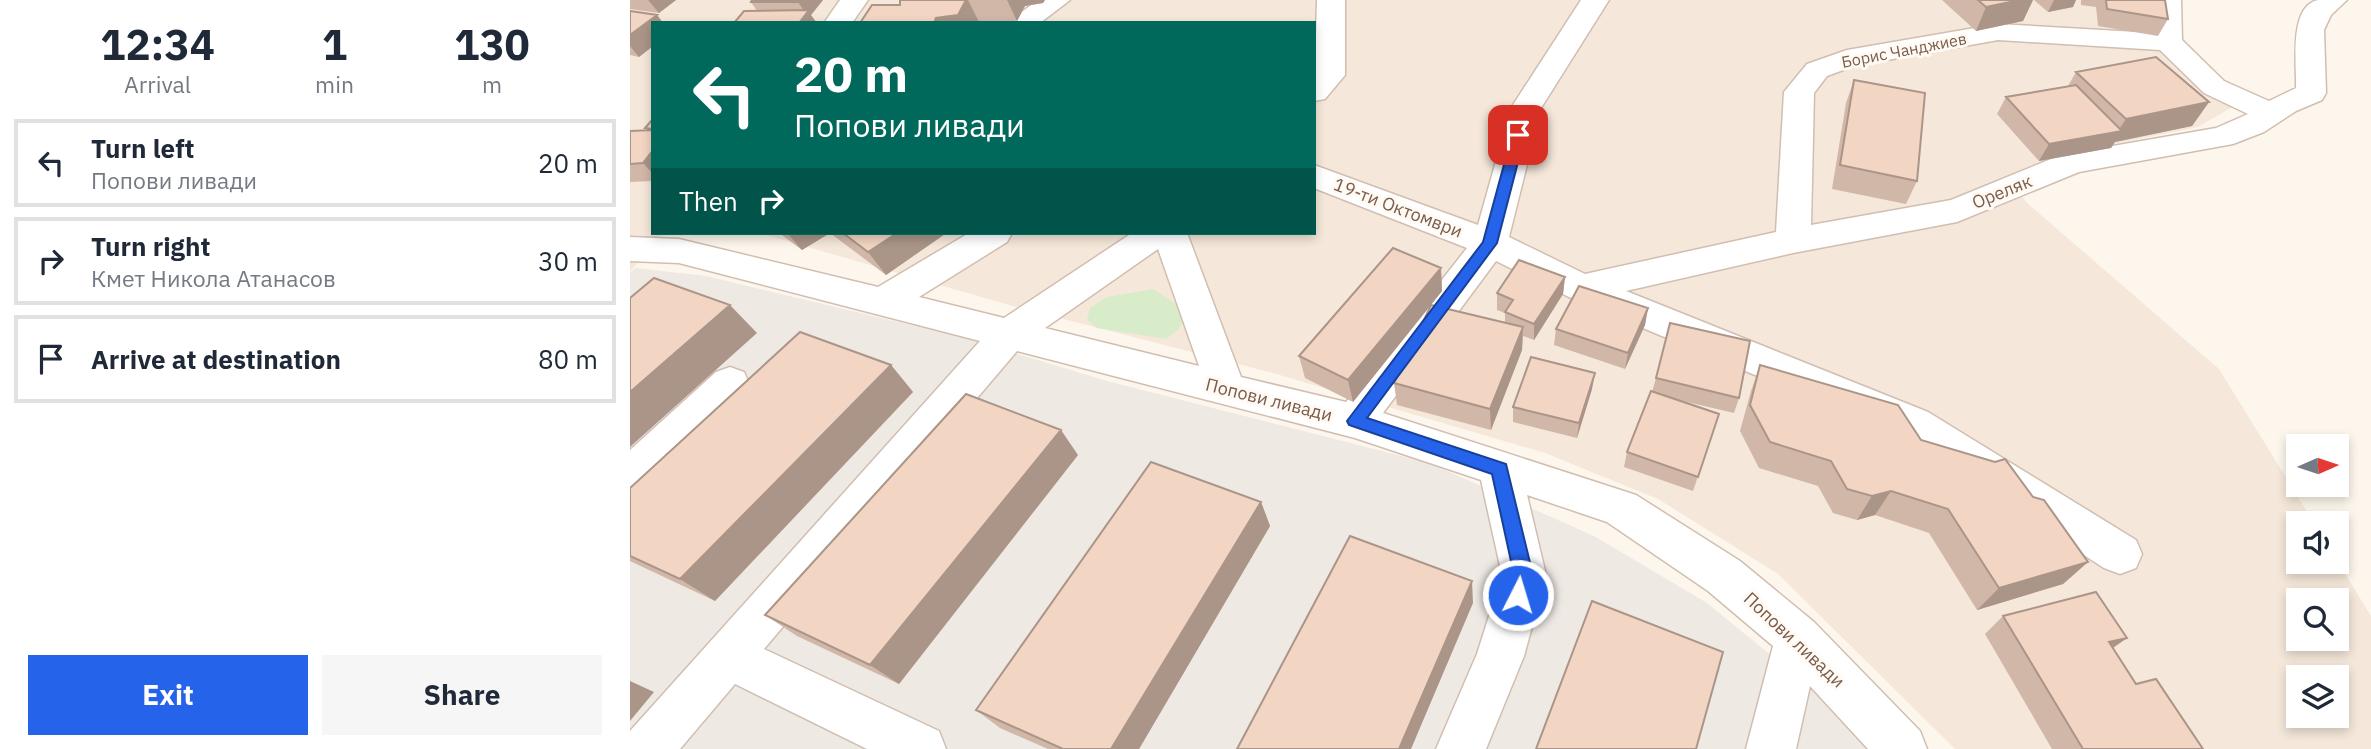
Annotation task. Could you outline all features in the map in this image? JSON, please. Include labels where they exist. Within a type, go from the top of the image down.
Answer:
[{"type":"street","points":[[1024,21],[1056,0]]},
{"type":"street","points":[[1316,90],[1330,75],[1331,0]]},
{"type":"street","points":[[1355,421],[1490,243],[1526,108],[1595,0]]},
{"type":"street","points":[[2167,0],[2168,42],[2214,87],[2271,113]]},
{"type":"street","name":"Ореляк","points":[[1582,288],[1793,241],[1957,210],[2072,163],[2222,137],[2253,125],[2311,93],[2313,75],[2308,28],[2321,7],[2333,0]]},
{"type":"street","points":[[843,21],[862,13]]},
{"type":"street","name":"Борис Чанджиев","points":[[1793,241],[1799,92],[1817,71],[1847,59],[1998,32],[2168,42]]},
{"type":"street","name":"19-ти Октомври","points":[[1316,177],[1490,243],[1582,288],[1914,424],[2120,554]]},
{"type":"street","points":[[883,302],[992,235]]},
{"type":"street","points":[[647,749],[1010,333],[1154,235]]},
{"type":"street","points":[[1171,235],[1227,390]]},
{"type":"street","name":"Попови ливади","points":[[630,249],[685,242],[883,302],[1355,421],[1621,508],[1724,576],[1798,638],[1902,749]]},
{"type":"street","points":[[630,476],[730,383]]},
{"type":"street","points":[[1461,749],[1500,656],[1524,575],[1500,470]]},
{"type":"street","points":[[1771,749],[1798,638]]},
{"type":"street","points":[[728,656],[921,749]]},
{"type":"shaded area","points":[[630,0],[2151,0],[2149,23],[2234,106],[2198,127],[2051,157],[2009,178],[2026,202],[2219,369],[2286,478],[2286,497],[2298,497],[2307,511],[2286,511],[2286,574],[2345,574],[2371,616],[2371,749],[1955,749],[1778,574],[1658,499],[1545,453],[1273,373],[1009,305],[766,235],[1316,235],[1316,21],[651,21],[651,235],[660,235],[630,272]]},
{"type":"shaded area","points":[[635,268],[706,276],[965,338],[1107,381],[1429,463],[1594,536],[1707,603],[1850,720],[1873,749],[630,749],[630,273]]},
{"type":"green space","points":[[1153,289],[1177,305],[1184,319],[1178,330],[1166,339],[1097,328],[1087,320],[1090,308],[1107,297]]},
{"type":"building","points":[[752,0],[799,0],[751,2]]},
{"type":"building","points":[[900,0],[966,0],[958,15],[936,18],[935,21],[861,21],[872,5],[900,5]]},
{"type":"building","points":[[1978,0],[2020,0],[1986,7]]},
{"type":"building","points":[[2106,0],[2165,0],[2168,19],[2107,9]]},
{"type":"building","points":[[809,10],[801,21],[736,21],[744,11]]},
{"type":"building","points":[[630,11],[657,15],[630,35]]},
{"type":"building","points":[[2156,57],[2209,102],[2126,119],[2076,72]]},
{"type":"building","points":[[1854,80],[1925,93],[1917,181],[1840,165]]},
{"type":"building","points":[[2076,85],[2122,131],[2049,144],[2006,97]]},
{"type":"building","points":[[651,130],[651,153],[643,163],[630,164],[630,131]]},
{"type":"building","points":[[846,235],[894,235],[868,252]]},
{"type":"building","points":[[1393,248],[1441,268],[1348,380],[1299,356]]},
{"type":"building","points":[[1519,260],[1565,277],[1534,324],[1505,312],[1513,300],[1497,293]]},
{"type":"building","points":[[654,278],[730,305],[630,392],[630,298]]},
{"type":"building","points":[[1579,286],[1648,308],[1628,353],[1556,329]]},
{"type":"building","points":[[1431,305],[1523,327],[1490,409],[1394,383]]},
{"type":"building","points":[[1670,323],[1750,341],[1739,398],[1656,378]]},
{"type":"building","points":[[800,332],[891,365],[680,579],[630,556],[630,488]]},
{"type":"building","points":[[1531,357],[1595,373],[1579,423],[1513,407]]},
{"type":"building","points":[[1760,365],[1898,405],[1921,440],[1995,462],[2005,459],[2033,497],[2044,500],[2088,562],[1999,588],[1948,509],[1891,491],[1872,496],[1847,489],[1831,461],[1770,442],[1750,405]]},
{"type":"building","points":[[1651,391],[1719,414],[1698,477],[1627,452]]},
{"type":"building","points":[[966,394],[1061,430],[870,665],[765,615]]},
{"type":"building","points":[[1151,462],[1261,502],[1111,749],[1063,749],[976,710]]},
{"type":"building","points":[[1350,536],[1472,581],[1399,749],[1237,749]]},
{"type":"building","points":[[2096,592],[2127,638],[2109,642],[2136,684],[2156,679],[2203,749],[2083,749],[2003,616]]},
{"type":"building","points":[[1592,601],[1723,652],[1696,749],[1536,749]]},
{"type":"route","points":[[1518,135],[1490,243],[1355,421],[1500,470],[1524,575],[1518,595]]}]
